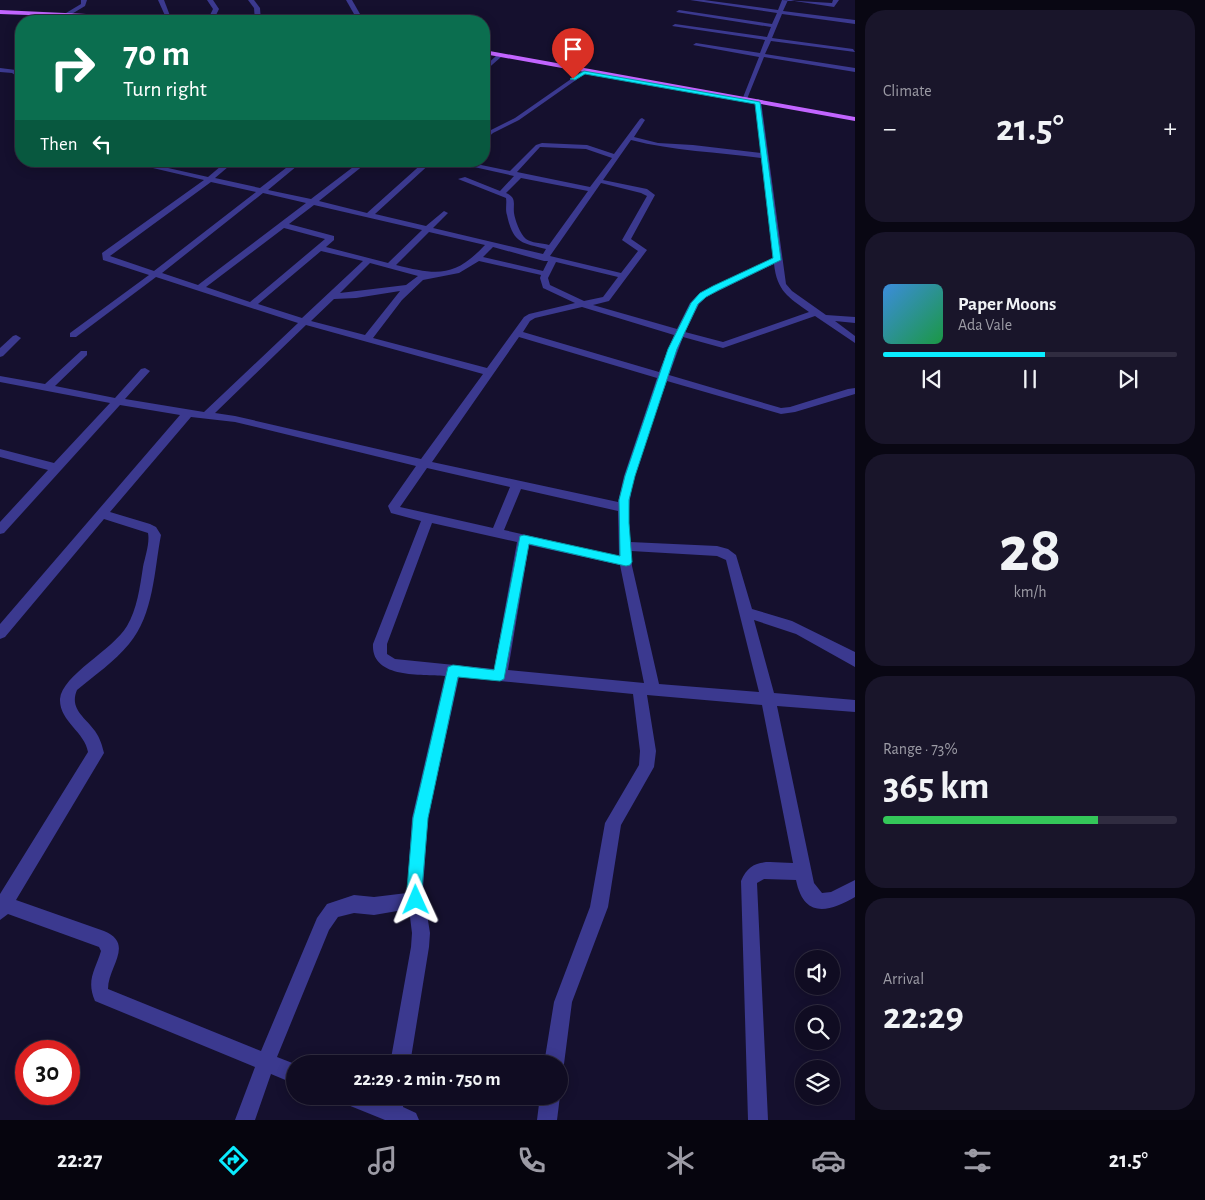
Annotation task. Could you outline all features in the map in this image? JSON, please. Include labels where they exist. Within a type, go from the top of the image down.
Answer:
[{"type":"main road","points":[[0,13],[82,15]]},
{"type":"main road","points":[[0,13],[62,15]]},
{"type":"main road","points":[[490,54],[758,102]]},
{"type":"main road","points":[[490,55],[855,120]]},
{"type":"street","points":[[68,14],[83,5],[84,0]]},
{"type":"street","points":[[161,0],[165,15]]},
{"type":"street","points":[[210,0],[216,9],[213,15]]},
{"type":"street","points":[[251,0],[257,8],[258,15]]},
{"type":"street","points":[[350,0],[358,15]]},
{"type":"street","points":[[693,0],[855,22]]},
{"type":"street","points":[[744,99],[784,0]]},
{"type":"street","points":[[790,0],[834,5],[836,0]]},
{"type":"street","points":[[679,12],[774,26]]},
{"type":"street","points":[[675,26],[852,51]]},
{"type":"street","points":[[696,45],[855,70]]},
{"type":"street","points":[[490,64],[498,57]]},
{"type":"street","points":[[0,70],[15,72]]},
{"type":"street","points":[[490,131],[517,119],[584,72]]},
{"type":"street","points":[[758,102],[777,260],[782,284],[789,293],[855,340]]},
{"type":"street","points":[[642,120],[551,248],[544,282],[546,286],[585,305],[723,345],[820,315],[855,320]]},
{"type":"street","points":[[630,138],[658,145],[693,147],[765,156]]},
{"type":"street","points":[[501,194],[538,146],[597,149],[617,157]]},
{"type":"street","points":[[156,167],[263,190],[490,246],[624,276]]},
{"type":"street","points":[[224,167],[105,255],[106,258],[304,322],[490,372]]},
{"type":"street","points":[[73,335],[292,167]]},
{"type":"street","points":[[200,288],[358,167]]},
{"type":"street","points":[[368,216],[423,167]]},
{"type":"street","points":[[484,167],[593,190]]},
{"type":"street","points":[[462,179],[508,197],[511,202],[511,218],[516,233],[523,240],[551,248]]},
{"type":"street","points":[[600,181],[644,191],[651,195],[626,240],[643,250],[606,299],[532,316],[527,319],[394,506],[395,510],[402,512],[626,562]]},
{"type":"street","points":[[390,266],[444,213]]},
{"type":"street","points":[[252,305],[331,240],[330,237],[284,225]]},
{"type":"street","points":[[321,248],[425,275],[445,274],[470,266],[490,246]]},
{"type":"street","points":[[478,258],[546,274]]},
{"type":"street","points":[[206,416],[369,260]]},
{"type":"street","points":[[555,1055],[563,1002],[599,908],[613,823],[646,767],[648,751],[646,689],[625,546],[624,508],[630,476],[664,375],[680,333],[695,303],[703,295],[777,260]]},
{"type":"street","points":[[367,339],[409,287],[425,275]]},
{"type":"street","points":[[331,296],[356,295],[409,287]]},
{"type":"street","points":[[517,332],[781,411],[792,410],[855,391]]},
{"type":"street","points":[[0,354],[16,338]]},
{"type":"street","points":[[47,388],[84,353]]},
{"type":"street","points":[[0,530],[145,371]]},
{"type":"street","points":[[0,379],[187,414],[235,419],[424,464],[624,508]]},
{"type":"street","points":[[0,633],[187,414]]},
{"type":"street","points":[[0,453],[57,468]]},
{"type":"street","points":[[497,533],[517,484]]},
{"type":"street","points":[[101,514],[146,526],[155,535],[141,606],[132,630],[124,640],[72,686],[67,693],[66,702],[68,709],[96,744],[96,753],[1,906],[104,940],[111,945],[111,954],[99,982],[98,989],[101,995],[286,1070]]},
{"type":"street","points":[[428,518],[380,644],[380,654],[384,662],[394,665],[500,676],[855,706]]},
{"type":"street","points":[[500,676],[524,539]]},
{"type":"street","points":[[625,546],[717,551],[730,555],[768,699],[806,886],[812,898],[818,902],[827,903],[855,888]]},
{"type":"street","points":[[746,613],[785,622],[851,657],[855,661]]},
{"type":"street","points":[[402,1055],[421,934],[415,889],[420,818],[453,671]]},
{"type":"street","points":[[758,1120],[749,881],[754,874],[764,871],[803,872]]},
{"type":"street","points":[[245,1120],[266,1062],[323,924],[333,910],[354,904],[374,906],[416,900]]},
{"type":"street","points":[[381,1105],[398,1110]]},
{"type":"street","points":[[547,1120],[549,1105]]},
{"type":"route","points":[[416,900],[415,889],[420,818],[453,671],[500,676],[524,539],[626,562],[623,523],[624,500],[630,476],[672,349],[695,303],[703,295],[777,260],[758,103],[584,72],[573,79]]}]
